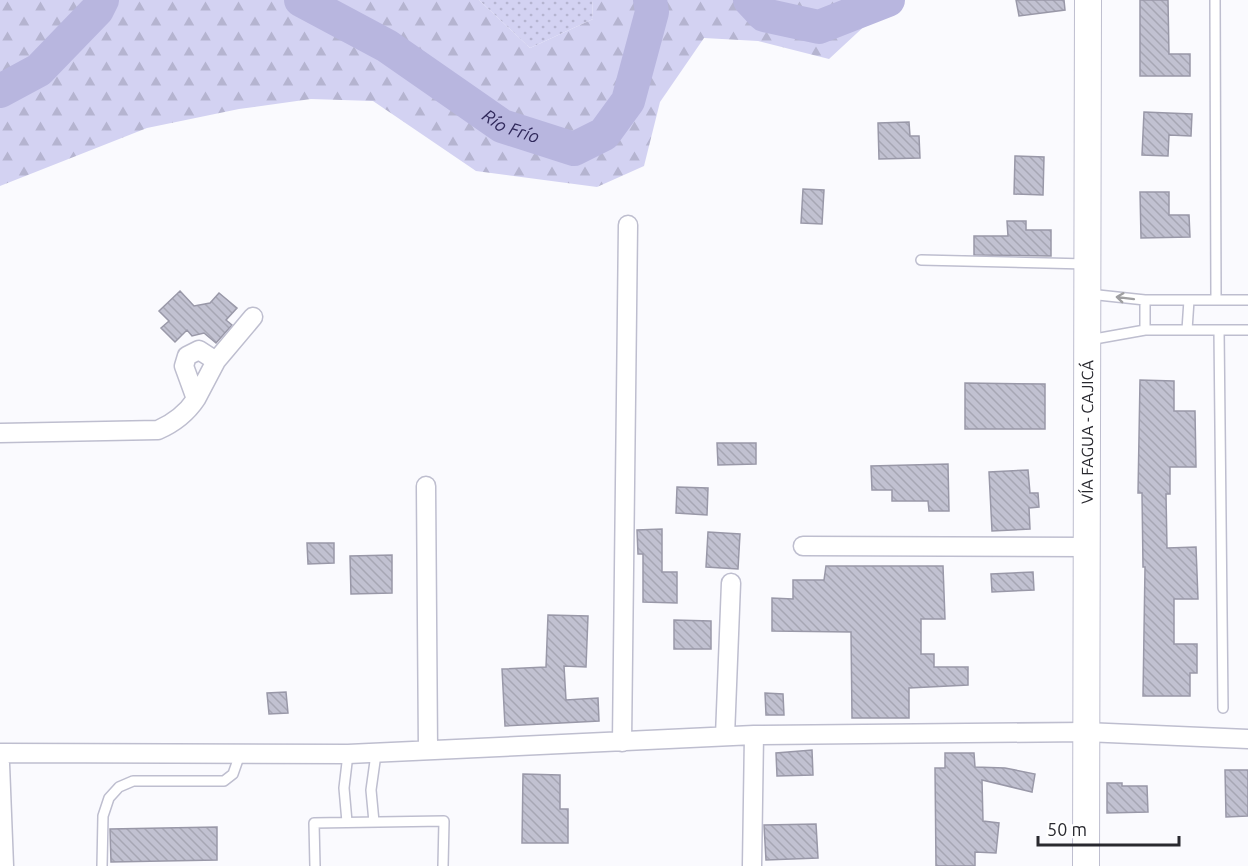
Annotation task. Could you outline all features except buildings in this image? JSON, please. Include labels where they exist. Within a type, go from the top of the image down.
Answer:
[{"type":"street","name":"VÍA FAGUA - CAJICÁ","points":[[1086,866],[1088,0]]},
{"type":"street","points":[[622,742],[628,225]]},
{"type":"street","points":[[0,433],[158,430],[171,424],[189,410],[216,361],[253,317]]},
{"type":"street","points":[[196,399],[184,366],[188,356],[199,350],[216,361]]},
{"type":"street","points":[[426,486],[428,750]]},
{"type":"street","points":[[802,546],[1087,547]]},
{"type":"street","points":[[725,736],[731,583]]},
{"type":"street","points":[[0,753],[289,756],[754,735],[1085,732],[1248,739]]},
{"type":"street","points":[[752,866],[754,735]]},
{"type":"street","points":[[0,764],[4,866]]},
{"type":"lane","points":[[1215,0],[1216,300]]},
{"type":"lane","points":[[921,260],[1086,264]]},
{"type":"lane","points":[[1087,293],[1145,300],[1248,300]]},
{"type":"lane","points":[[1145,300],[1145,330]]},
{"type":"lane","points":[[1187,330],[1189,300]]},
{"type":"lane","points":[[1088,340],[1145,330],[1248,330]]},
{"type":"lane","points":[[1219,330],[1223,708]]},
{"type":"lane","points":[[374,822],[371,790],[376,753]]},
{"type":"lane","points":[[102,866],[103,816],[108,798],[119,787],[134,781],[224,781],[233,774],[240,754]]},
{"type":"lane","points":[[347,822],[344,788],[348,754]]},
{"type":"lane","points":[[315,866],[314,823],[444,821],[443,866]]},
{"type":"green space","points":[[0,0],[479,0],[530,48],[593,19],[592,0],[888,0],[879,3],[870,21],[829,59],[758,41],[704,38],[660,102],[644,166],[597,187],[476,171],[373,101],[311,99],[239,109],[147,128],[0,186]]},
{"type":"green space","points":[[479,0],[592,0],[593,19],[530,48]]},
{"type":"waterway","name":"Río Frío","points":[[0,91],[39,70],[97,10],[102,0]]},
{"type":"waterway","name":"Río Frío","points":[[301,0],[387,46],[502,126],[574,149],[604,134],[628,101],[652,12],[650,0]]},
{"type":"waterway","name":"Río Frío","points":[[750,0],[764,15],[819,27],[888,0]]}]
